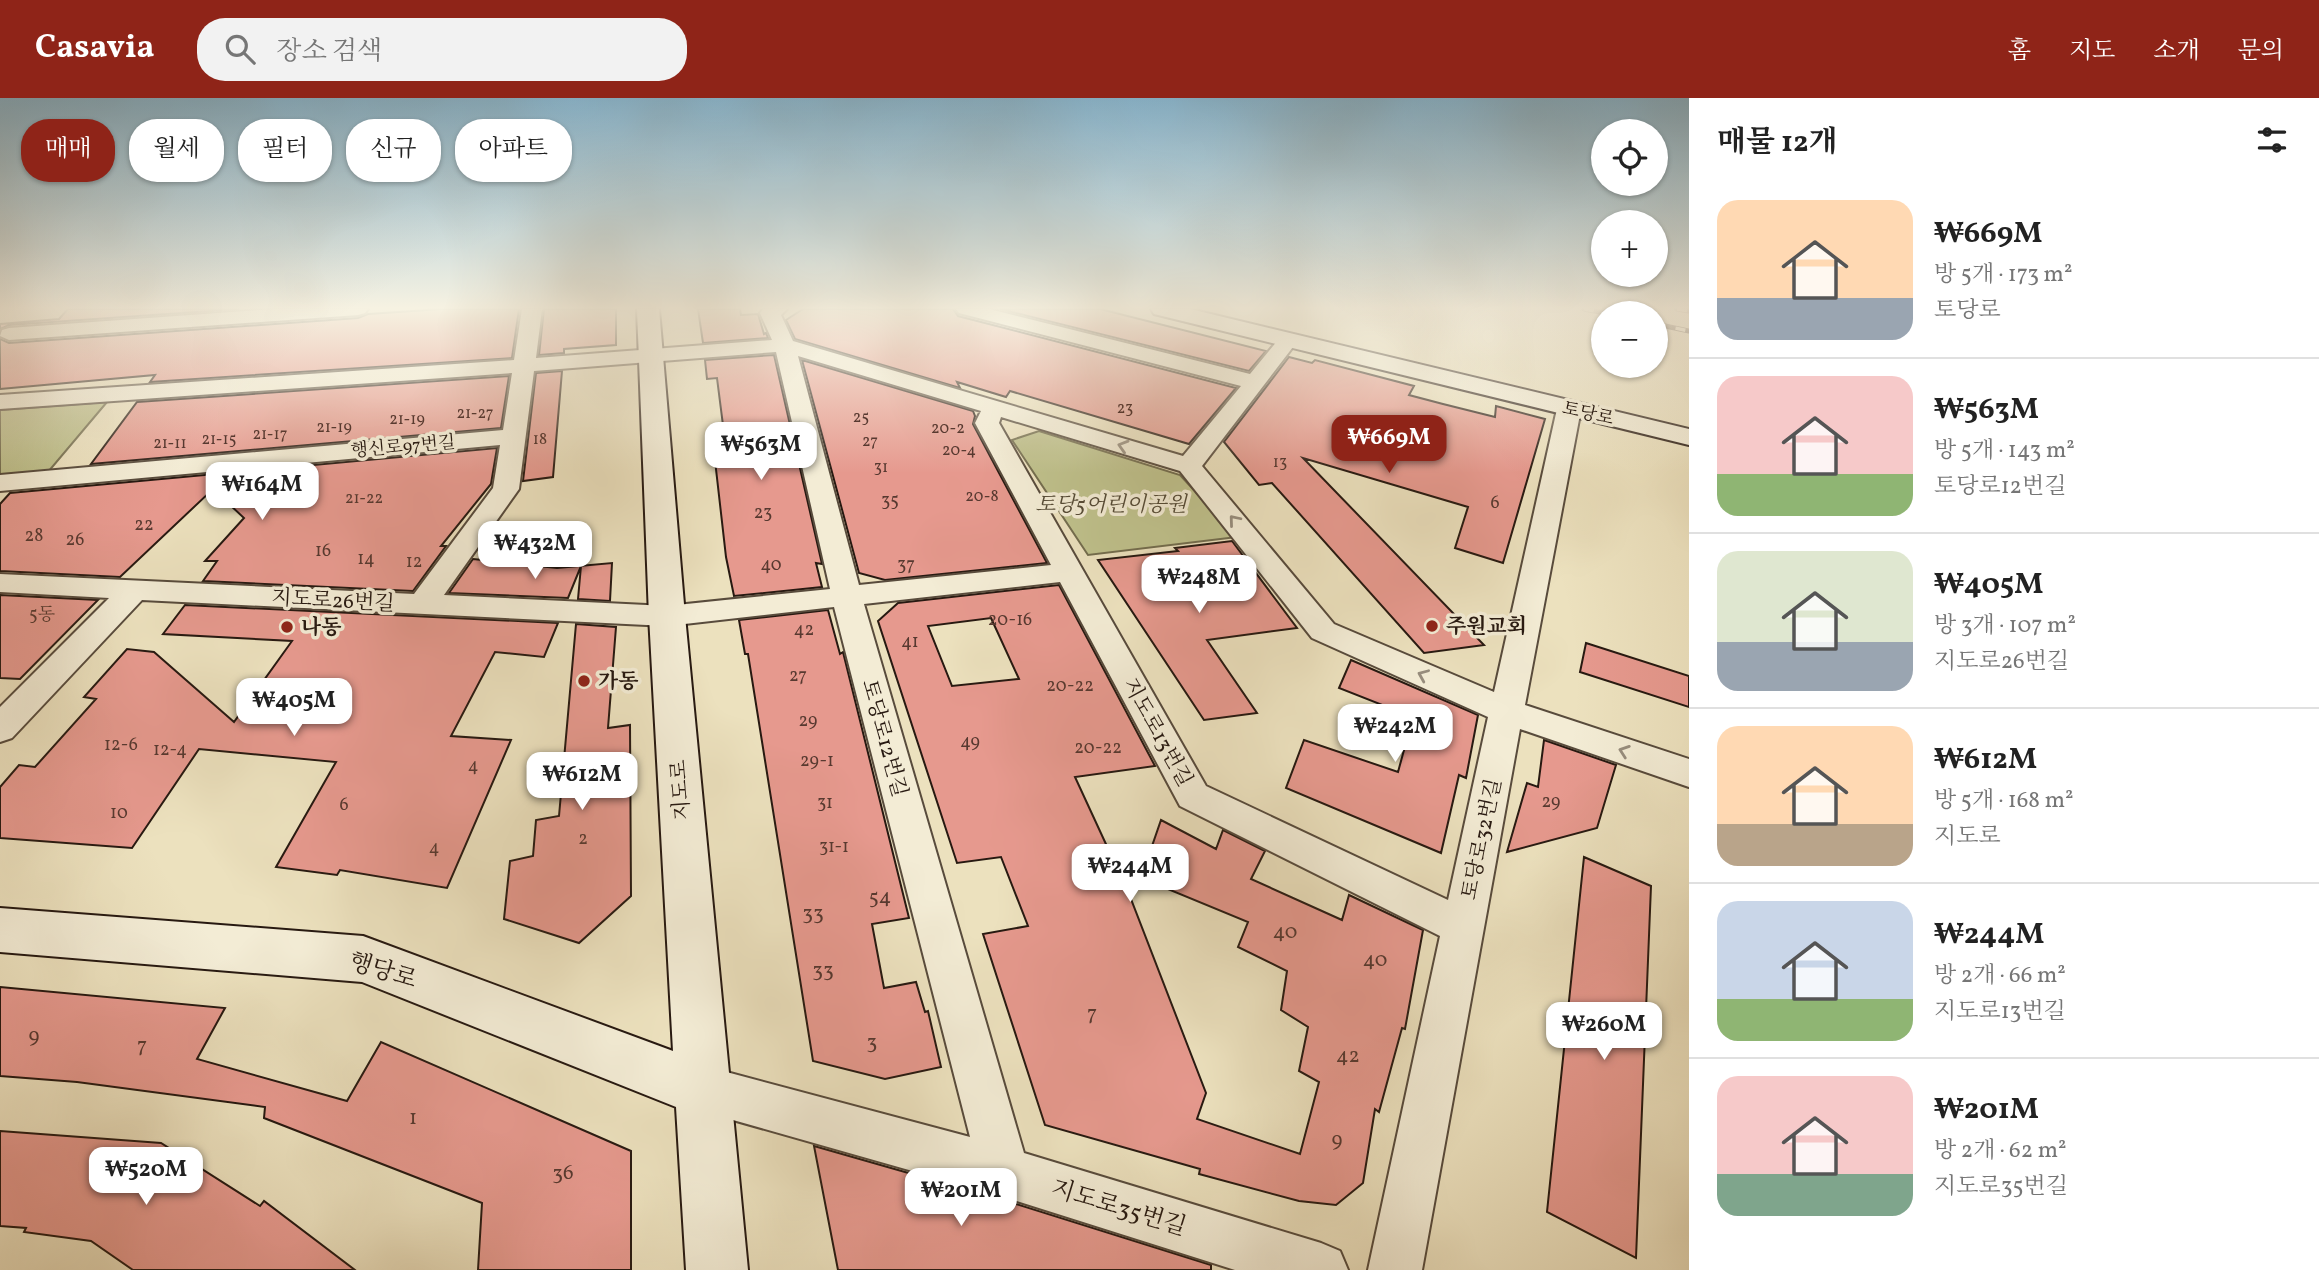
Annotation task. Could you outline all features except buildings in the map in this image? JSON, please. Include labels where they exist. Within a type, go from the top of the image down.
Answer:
[{"type":"main road","name":"지도로","points":[[650,364],[717,1270]]},
{"type":"main road","name":"토당로","points":[[1385,364],[1689,438]]},
{"type":"main road","name":"행당로","points":[[0,930],[363,959],[704,1090]]},
{"type":"street","points":[[0,402],[556,364]]},
{"type":"street","name":"토당로12번길","points":[[790,364],[846,595],[1004,1172]]},
{"type":"street","points":[[849,364],[1189,466],[1323,632],[1508,712],[1689,773]]},
{"type":"street","points":[[1181,364],[1253,382]]},
{"type":"street","points":[[1189,466],[1269,364]]},
{"type":"street","points":[[421,605],[506,489],[524,366]]},
{"type":"street","name":"지도로13번길","points":[[995,406],[987,423],[1193,796],[1463,927]]},
{"type":"street","name":"토당로32번길","points":[[1395,1270],[1569,409]]},
{"type":"street","name":"행신로97번길","points":[[0,483],[514,436]]},
{"type":"street","name":"지도로26번길","points":[[0,583],[667,616],[1069,572]]},
{"type":"street","points":[[0,729],[134,590]]},
{"type":"street","name":"지도로35번길","points":[[704,1090],[1004,1172],[1301,1266]]},
{"type":"green space","points":[[107,402],[48,472],[0,476],[0,410]]},
{"type":"green space","name":"토당5어린이공원","points":[[1039,431],[1180,475],[1237,537],[1088,555],[1012,440]]},
{"type":"place","name":"주원교회","points":[[1432,626]]},
{"type":"place","name":"나동","points":[[287,627]]},
{"type":"place","name":"가동","points":[[584,681]]}]
